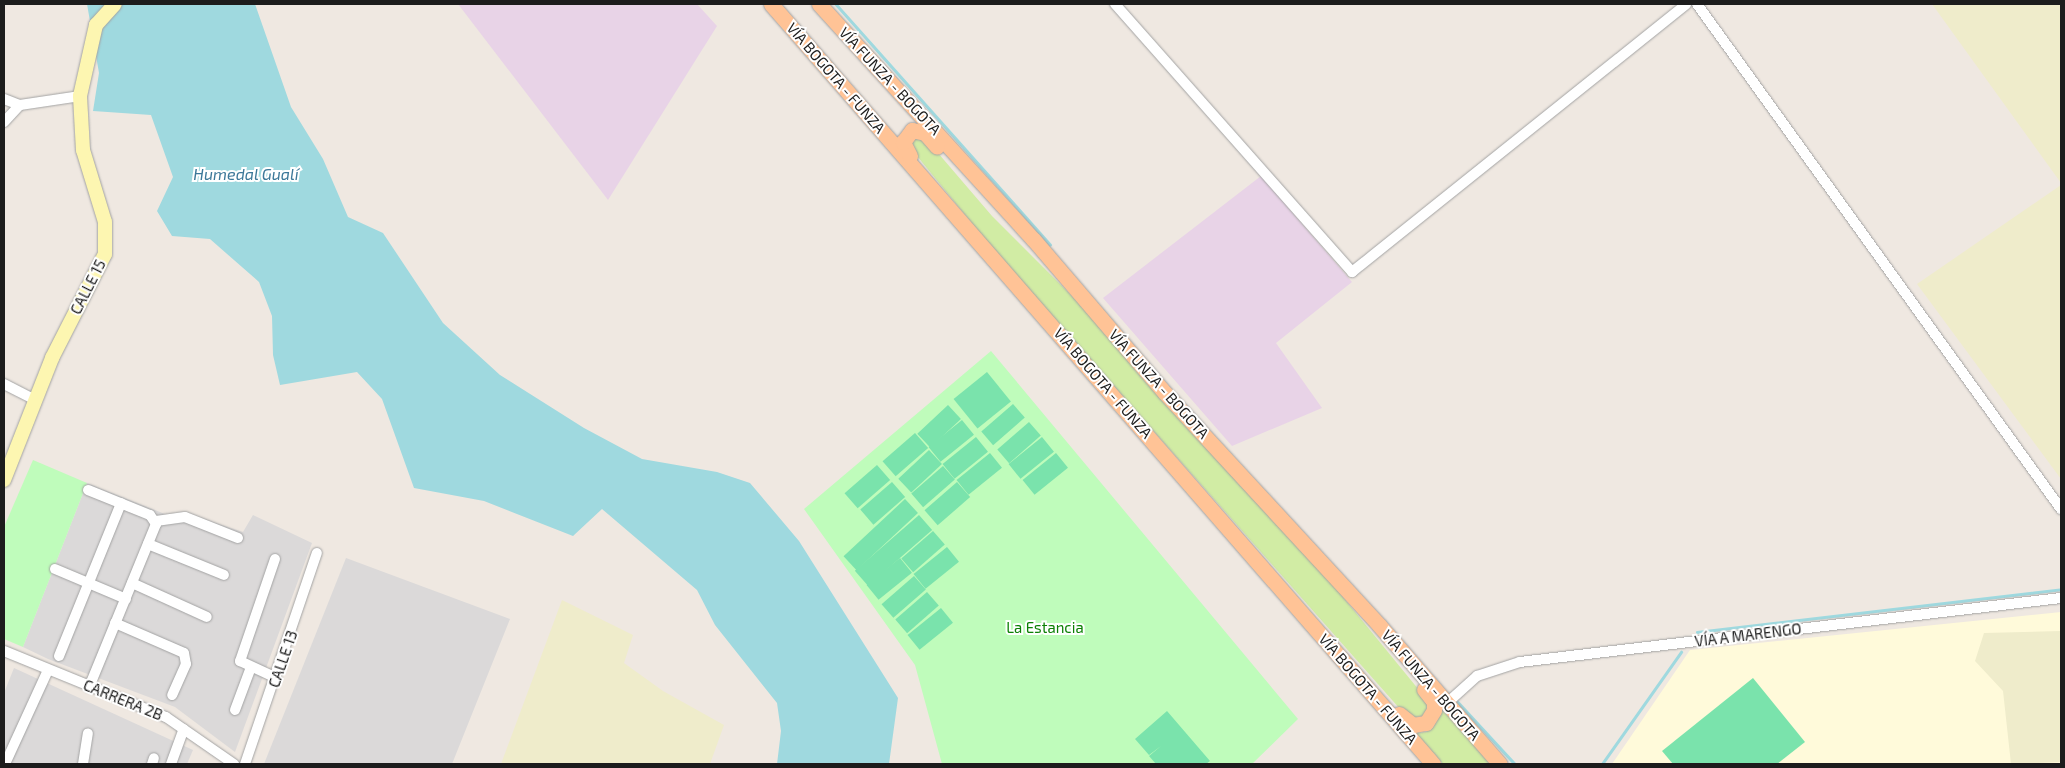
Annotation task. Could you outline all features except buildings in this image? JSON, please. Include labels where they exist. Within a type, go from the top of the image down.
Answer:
[{"type":"main road","name":"VÍA BOGOTA - FUNZA","points":[[771,4],[990,253],[1433,764]]},
{"type":"main road","name":"VÍA FUNZA - BOGOTA","points":[[819,4],[1033,239],[1146,372],[1322,563],[1500,764]]},
{"type":"main road","points":[[990,253],[976,232],[904,150],[905,135],[912,130],[925,133],[999,215],[1033,239]]},
{"type":"main road","points":[[1288,596],[1323,628],[1406,723],[1413,726],[1426,723],[1434,710],[1430,695],[1322,563]]},
{"type":"street","name":"CALLE 15","points":[[4,480],[52,358],[99,267],[107,239],[83,150],[80,96],[96,25],[115,4]]},
{"type":"street","points":[[1115,4],[1352,272],[1686,4]]},
{"type":"street","points":[[1698,4],[2061,509]]},
{"type":"street","points":[[4,99],[20,105],[80,96]]},
{"type":"street","points":[[4,122],[20,105]]},
{"type":"street","points":[[4,384],[36,400]]},
{"type":"street","points":[[88,490],[150,515],[156,521]]},
{"type":"street","points":[[59,656],[121,503]]},
{"type":"street","points":[[156,521],[185,517],[238,538]]},
{"type":"street","points":[[89,687],[156,521]]},
{"type":"street","points":[[148,544],[224,575]]},
{"type":"street","name":"CALLE 13","points":[[245,764],[276,678],[317,553]]},
{"type":"street","points":[[275,559],[240,661],[276,678]]},
{"type":"street","points":[[55,569],[126,599]]},
{"type":"street","points":[[132,583],[207,617]]},
{"type":"street","name":"VÍA A MARENGO","points":[[1446,704],[1477,676],[1520,662],[2061,598]]},
{"type":"street","points":[[116,623],[184,653],[186,664],[172,695]]},
{"type":"street","name":"CARRERA 2B","points":[[4,651],[166,717],[234,764]]},
{"type":"street","points":[[236,710],[251,667]]},
{"type":"street","points":[[5,764],[48,670]]},
{"type":"street","points":[[172,764],[184,729]]},
{"type":"street","points":[[83,764],[88,733]]},
{"type":"shaded area","points":[[458,4],[697,4],[717,26],[608,200]]},
{"type":"shaded area","points":[[1932,4],[2061,4],[2061,183]]},
{"type":"shaded area","points":[[1261,176],[1352,282],[1276,343],[1322,408],[1232,446],[1103,298]]},
{"type":"shaded area","points":[[2061,185],[2061,479],[1917,284]]},
{"type":"shaded area","points":[[87,483],[170,516],[186,513],[243,532],[253,515],[312,543],[235,752],[175,707],[48,659],[23,647]]},
{"type":"shaded area","points":[[346,558],[510,619],[452,764],[264,764]]},
{"type":"shaded area","points":[[562,600],[633,635],[624,663],[663,691],[724,725],[710,764],[501,764]]},
{"type":"shaded area","points":[[2061,612],[2061,764],[1612,764],[1690,650]]},
{"type":"shaded area","points":[[2061,631],[2061,762],[2011,764],[2003,691],[1975,661],[1984,633]]},
{"type":"shaded area","points":[[14,668],[193,750],[187,764],[4,764],[4,693]]},
{"type":"green space","points":[[913,136],[926,139],[992,216],[1078,302],[1329,580],[1428,701],[1426,716],[1408,718],[1001,259],[913,151],[910,139]]},
{"type":"green space","name":"La Estancia","points":[[991,351],[1298,719],[1252,764],[942,764],[915,665],[804,509]]},
{"type":"green space","points":[[987,372],[1011,402],[977,429],[954,399]]},
{"type":"green space","points":[[1013,404],[1025,418],[993,445],[981,432]]},
{"type":"green space","points":[[948,405],[961,419],[930,448],[917,434]]},
{"type":"green space","points":[[962,420],[974,435],[941,462],[929,447]]},
{"type":"green space","points":[[1029,422],[1041,436],[1009,463],[997,450]]},
{"type":"green space","points":[[915,433],[928,448],[896,476],[883,461]]},
{"type":"green space","points":[[976,437],[988,452],[955,479],[943,464]]},
{"type":"green space","points":[[1042,437],[1054,452],[1021,479],[1009,464]]},
{"type":"green space","points":[[929,450],[942,464],[911,493],[898,479]]},
{"type":"green space","points":[[990,453],[1002,468],[969,495],[957,480]]},
{"type":"green space","points":[[1056,453],[1068,468],[1035,495],[1023,480]]},
{"type":"green space","points":[[33,460],[87,483],[23,647],[4,639],[4,527]]},
{"type":"green space","points":[[877,465],[890,480],[858,508],[845,493]]},
{"type":"green space","points":[[943,466],[955,480],[923,507],[911,494]]},
{"type":"green space","points":[[892,482],[905,497],[873,525],[860,510]]},
{"type":"green space","points":[[957,482],[970,497],[938,525],[925,510]]},
{"type":"green space","points":[[905,499],[918,513],[857,570],[844,556]]},
{"type":"green space","points":[[919,515],[932,530],[868,586],[855,571]]},
{"type":"green space","points":[[933,531],[945,545],[913,572],[901,559]]},
{"type":"green space","points":[[947,547],[959,562],[926,589],[914,574]]},
{"type":"green space","points":[[900,558],[912,573],[879,600],[867,585]]},
{"type":"green space","points":[[914,576],[926,590],[893,618],[882,604]]},
{"type":"green space","points":[[927,592],[939,606],[907,633],[895,620]]},
{"type":"green space","points":[[941,608],[953,623],[920,650],[908,635]]},
{"type":"green space","points":[[1753,678],[1805,742],[1777,764],[1673,764],[1662,751]]},
{"type":"green space","points":[[1437,704],[1491,764],[1443,764],[1415,733],[1426,732],[1434,726],[1438,716]]},
{"type":"green space","points":[[1167,711],[1210,761],[1206,764],[1156,764],[1149,756],[1161,746],[1149,755],[1135,739]]},
{"type":"water","name":"Humedal Gualí","points":[[87,4],[255,4],[291,107],[323,159],[348,217],[383,233],[443,323],[500,375],[584,428],[642,459],[717,472],[750,483],[799,541],[898,698],[889,764],[777,764],[781,731],[777,703],[715,625],[697,590],[602,509],[573,536],[484,501],[414,488],[382,399],[357,372],[280,385],[273,355],[272,316],[259,282],[210,239],[172,236],[157,211],[173,177],[151,115],[93,111],[99,73]]},
{"type":"waterway","points":[[836,4],[1050,244]]},
{"type":"waterway","points":[[1697,632],[2061,589]]},
{"type":"waterway","points":[[1602,764],[1681,652]]},
{"type":"waterway","points":[[1458,702],[1515,764]]}]
